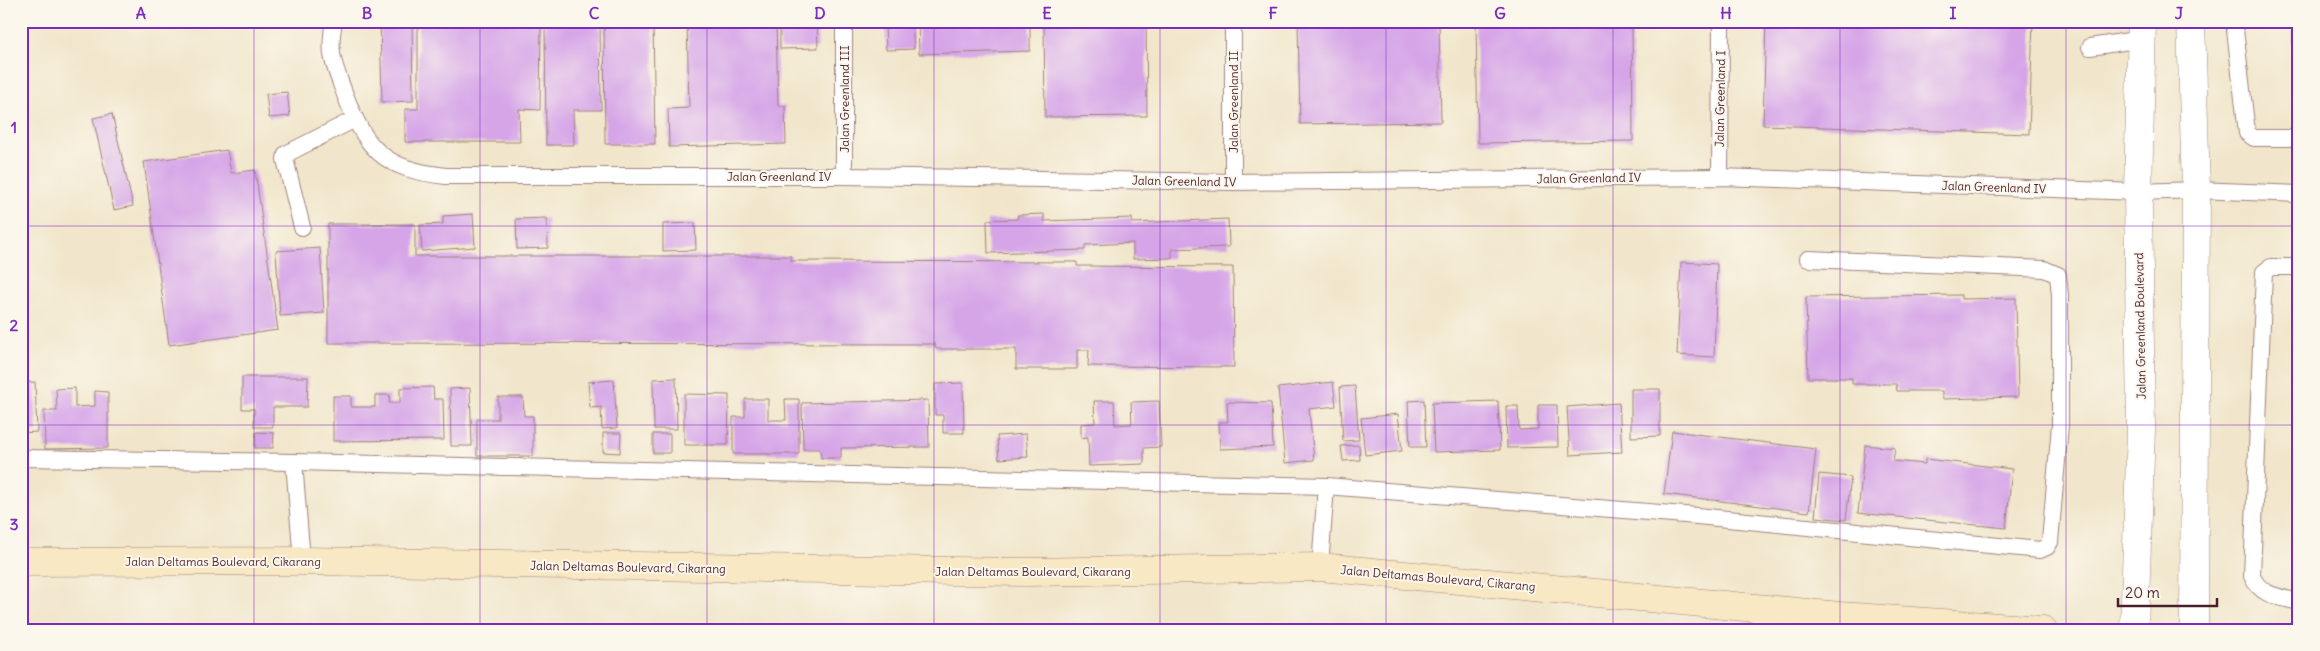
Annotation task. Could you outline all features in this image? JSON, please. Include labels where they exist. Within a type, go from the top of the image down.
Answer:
[{"type":"street","points":[[2191,21],[2196,190],[2194,630]]},
{"type":"street","name":"Jalan Greenland Boulevard","points":[[2134,630],[2141,429],[2138,192],[2142,30]]},
{"type":"street","name":"Jalan Deltamas Boulevard, Cikarang","points":[[21,562],[302,561],[1026,572],[1320,567],[1840,616],[2043,630]]},
{"type":"lane","name":"Jalan Greenland IV","points":[[334,21],[331,56],[354,119],[372,148],[389,160],[416,171],[440,176],[844,176],[1234,182],[1720,177],[2138,192],[2196,190],[2299,194]]},
{"type":"lane","name":"Jalan Greenland III","points":[[844,21],[844,176]]},
{"type":"lane","name":"Jalan Greenland II","points":[[1232,21],[1234,182]]},
{"type":"lane","name":"Jalan Greenland I","points":[[1720,177],[1721,21]]},
{"type":"lane","points":[[2234,21],[2247,133],[2254,138],[2299,138]]},
{"type":"lane","points":[[2090,48],[2142,30]]},
{"type":"lane","points":[[302,227],[285,159],[286,154],[354,119]]},
{"type":"lane","points":[[21,458],[294,462],[1326,486],[1687,515],[2040,550],[2047,547],[2050,542],[2060,425],[2060,295],[2058,275],[2044,269],[1808,259]]},
{"type":"lane","points":[[2299,267],[2271,267],[2264,272],[2252,576],[2256,587],[2268,594],[2299,602]]},
{"type":"lane","points":[[294,462],[302,561]]},
{"type":"lane","points":[[1320,567],[1326,486]]},
{"type":"building","points":[[380,21],[412,21],[413,101],[382,102]]},
{"type":"building","points":[[418,21],[541,21],[540,110],[519,109],[520,142],[405,142],[405,109],[418,109]]},
{"type":"building","points":[[545,21],[600,21],[601,110],[573,110],[574,145],[546,145]]},
{"type":"building","points":[[604,21],[653,21],[655,144],[605,144]]},
{"type":"building","points":[[687,21],[776,21],[778,106],[785,106],[786,144],[669,147],[668,109],[689,108]]},
{"type":"building","points":[[885,21],[912,21],[914,49],[886,50]]},
{"type":"building","points":[[918,21],[1030,21],[1030,51],[919,54]]},
{"type":"building","points":[[1044,21],[1146,21],[1147,116],[1045,117]]},
{"type":"building","points":[[1298,21],[1439,21],[1441,122],[1300,124]]},
{"type":"building","points":[[1476,21],[1632,21],[1633,141],[1478,143]]},
{"type":"building","points":[[1766,21],[2033,21],[2029,134],[1763,125]]},
{"type":"building","points":[[2293,21],[2299,21],[2299,113],[2293,113]]},
{"type":"building","points":[[817,23],[818,48],[780,49],[780,24]]},
{"type":"building","points":[[287,92],[290,116],[269,118],[266,94]]},
{"type":"building","points":[[112,114],[133,206],[114,210],[93,118]]},
{"type":"building","points":[[227,150],[231,173],[255,170],[278,330],[169,345],[144,162]]},
{"type":"building","points":[[473,214],[475,247],[422,251],[420,225],[443,224],[443,216]]},
{"type":"building","points":[[1044,214],[1044,221],[1132,218],[1132,223],[1228,219],[1229,247],[1172,249],[1172,258],[1133,259],[1133,243],[1085,245],[1085,250],[988,253],[987,220],[1017,219],[1018,215]]},
{"type":"building","points":[[547,218],[548,248],[517,249],[516,219]]},
{"type":"building","points":[[695,223],[696,250],[663,251],[663,224]]},
{"type":"building","points":[[328,224],[415,224],[415,256],[791,256],[791,261],[1077,262],[1077,266],[1233,267],[1234,367],[1088,366],[1089,350],[1077,350],[1077,369],[1016,369],[1016,349],[936,349],[935,344],[328,343]]},
{"type":"building","points":[[320,248],[324,313],[280,316],[276,251]]},
{"type":"building","points":[[1681,262],[1717,264],[1714,357],[1677,355]]},
{"type":"building","points":[[1961,295],[1961,299],[2016,298],[2018,397],[1942,399],[1942,391],[1897,391],[1896,384],[1852,384],[1852,378],[1808,378],[1806,297]]},
{"type":"building","points":[[242,377],[308,377],[307,407],[273,407],[273,427],[254,427],[254,409],[242,409]]},
{"type":"building","points":[[676,378],[677,429],[654,429],[653,379]]},
{"type":"building","points":[[614,380],[617,428],[602,429],[601,407],[590,408],[588,382]]},
{"type":"building","points":[[35,382],[37,432],[21,433],[21,383]]},
{"type":"building","points":[[1333,382],[1336,406],[1309,409],[1314,460],[1285,463],[1278,388]]},
{"type":"building","points":[[963,383],[964,433],[943,433],[943,415],[935,415],[935,384]]},
{"type":"building","points":[[1355,386],[1359,440],[1343,441],[1340,387]]},
{"type":"building","points":[[433,387],[434,399],[443,399],[444,440],[333,441],[333,396],[351,396],[351,407],[375,407],[375,395],[390,395],[389,403],[400,403],[400,388]]},
{"type":"building","points":[[75,388],[75,407],[95,406],[95,391],[108,392],[108,448],[45,449],[44,411],[57,411],[56,389]]},
{"type":"building","points":[[470,388],[472,446],[451,446],[450,389]]},
{"type":"building","points":[[1631,389],[1660,389],[1660,436],[1631,437]]},
{"type":"building","points":[[684,394],[729,395],[728,445],[684,445]]},
{"type":"building","points":[[498,397],[523,397],[524,416],[533,416],[533,456],[477,456],[477,419],[498,419]]},
{"type":"building","points":[[745,399],[768,399],[768,420],[786,420],[785,399],[799,399],[799,454],[733,454],[733,417],[745,417]]},
{"type":"building","points":[[928,400],[929,447],[841,448],[841,458],[821,458],[820,449],[803,449],[802,403]]},
{"type":"building","points":[[1424,400],[1426,447],[1410,447],[1408,401]]},
{"type":"building","points":[[1094,401],[1114,401],[1115,425],[1132,424],[1131,402],[1159,401],[1161,447],[1144,448],[1144,464],[1089,466],[1088,437],[1081,438],[1081,424],[1095,423]]},
{"type":"building","points":[[1498,401],[1500,450],[1434,452],[1432,403]]},
{"type":"building","points":[[1227,402],[1271,403],[1273,447],[1220,449],[1219,422],[1228,422]]},
{"type":"building","points":[[1619,403],[1622,452],[1570,455],[1567,407]]},
{"type":"building","points":[[1538,405],[1557,405],[1558,447],[1507,448],[1506,406],[1518,406],[1519,430],[1538,429]]},
{"type":"building","points":[[1398,414],[1402,451],[1365,455],[1361,418]]},
{"type":"building","points":[[1672,431],[1816,449],[1809,512],[1664,494]]},
{"type":"building","points":[[256,432],[274,433],[273,448],[255,448]]},
{"type":"building","points":[[603,433],[621,433],[620,453],[603,452]]},
{"type":"building","points":[[653,434],[670,434],[670,453],[653,453]]},
{"type":"building","points":[[1026,434],[1028,457],[999,459],[997,436]]},
{"type":"building","points":[[1359,445],[1360,460],[1343,461],[1341,446]]},
{"type":"building","points":[[1865,445],[1895,448],[1893,461],[1925,464],[1925,459],[2012,469],[2006,528],[1858,513]]},
{"type":"building","points":[[1819,474],[1851,477],[1846,520],[1815,517]]}]
